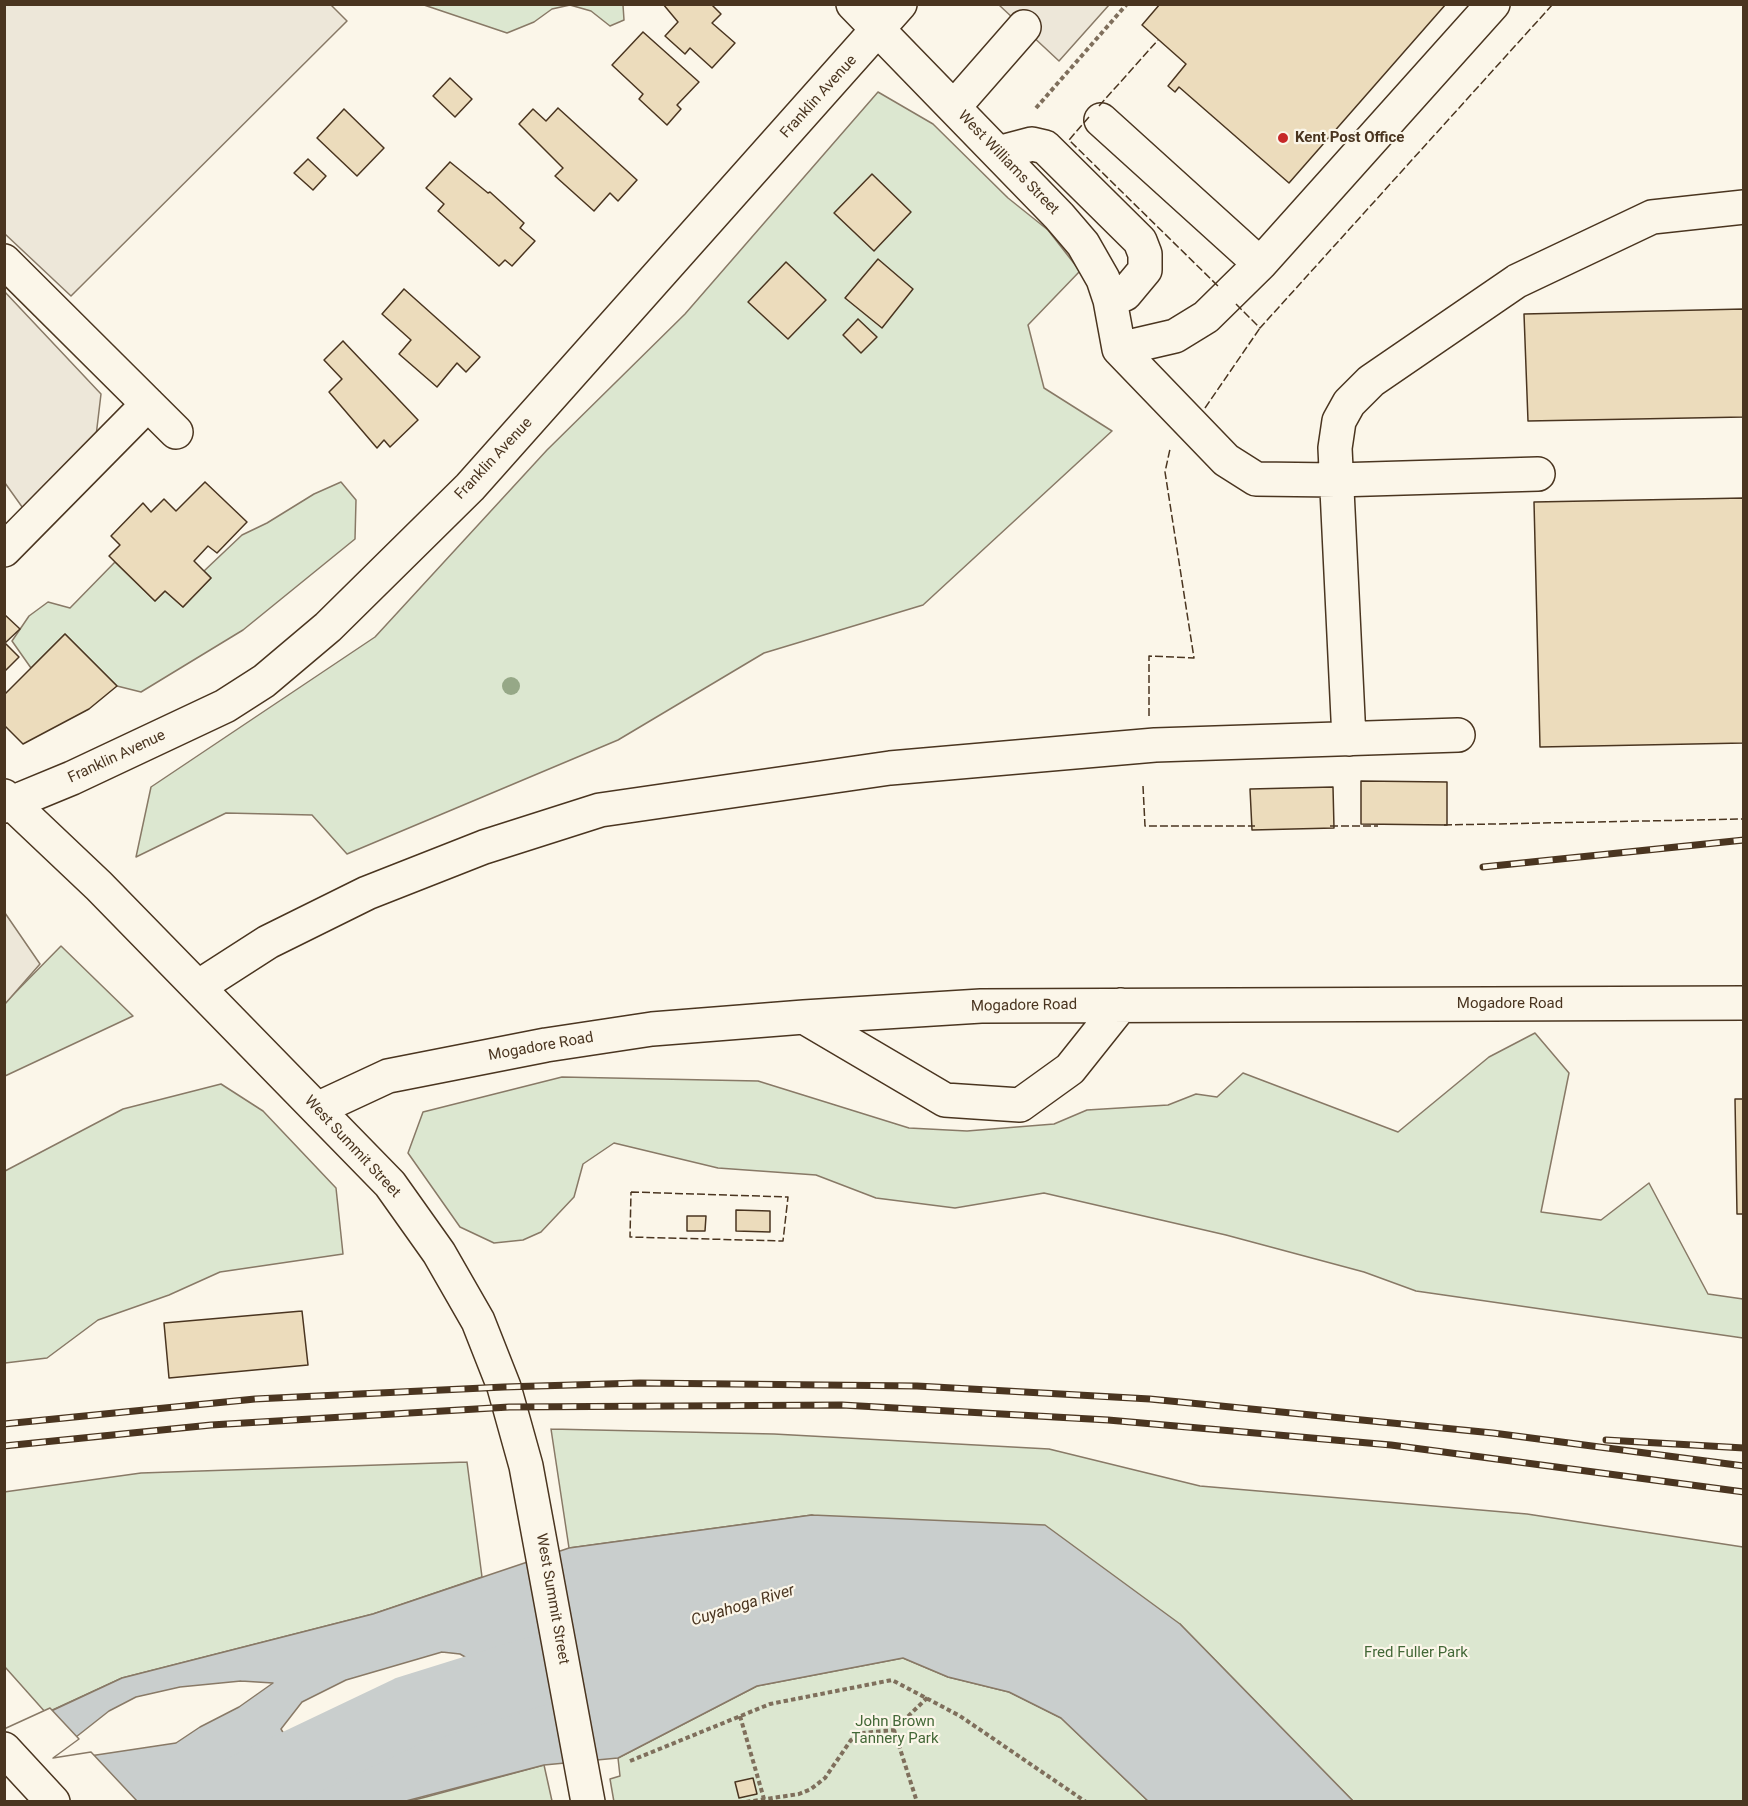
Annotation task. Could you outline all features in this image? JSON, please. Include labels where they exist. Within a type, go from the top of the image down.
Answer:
[{"type":"street","name":"West Williams Street","points":[[853,4],[1083,244],[1103,279],[1110,300],[1119,349]]},
{"type":"street","name":"Franklin Avenue","points":[[7,802],[72,778],[225,706],[264,681],[328,627],[470,488],[900,4]]},
{"type":"street","points":[[1119,349],[1175,336],[1206,317],[1260,264],[1493,4]]},
{"type":"street","points":[[954,107],[1024,27]]},
{"type":"street","points":[[1101,120],[1260,264]]},
{"type":"street","points":[[998,153],[1032,144],[1045,147],[1140,241],[1145,254],[1145,270],[1125,294],[1110,300]]},
{"type":"street","points":[[1348,739],[1335,448],[1340,421],[1349,403],[1371,381],[1518,281],[1652,217],[1743,207]]},
{"type":"street","points":[[4,261],[176,432]]},
{"type":"street","points":[[1119,349],[1226,460],[1256,479],[1336,480],[1538,474]]},
{"type":"street","points":[[4,550],[148,404]]},
{"type":"street","points":[[198,987],[268,942],[367,893],[484,847],[600,810],[890,768],[1155,745],[1458,735]]},
{"type":"street","name":"West Summit Street","points":[[7,802],[99,886],[390,1184],[439,1253],[478,1321],[507,1397],[526,1466],[587,1796]]},
{"type":"street","name":"Mogadore Road","points":[[317,1108],[388,1076],[546,1045],[652,1029],[804,1017],[981,1006],[1743,1003]]},
{"type":"street","points":[[804,1017],[945,1100],[1020,1105],[1070,1069],[1121,1005]]},
{"type":"street","points":[[4,1749],[53,1802]]},
{"type":"path","points":[[1032,113],[1127,4]]},
{"type":"path","points":[[630,1761],[770,1704],[891,1680],[928,1697],[1086,1802]]},
{"type":"path","points":[[746,1802],[799,1794],[811,1789],[825,1778],[851,1740],[863,1733],[894,1730],[928,1697]]},
{"type":"path","points":[[740,1716],[764,1799]]},
{"type":"path","points":[[894,1730],[917,1802]]},
{"type":"green space","points":[[424,5],[570,5],[552,9],[534,22],[507,33]]},
{"type":"green space","points":[[570,5],[623,5],[624,20],[610,26],[591,11]]},
{"type":"green space","points":[[878,92],[933,124],[1008,198],[1048,230],[1080,271],[1028,325],[1044,388],[1112,431],[923,605],[764,653],[618,740],[347,854],[312,815],[226,813],[136,857],[151,787],[375,637],[547,450],[685,314]]},
{"type":"green space","points":[[341,482],[356,500],[355,539],[243,630],[141,692],[117,686],[65,634],[31,668],[12,641],[29,616],[48,602],[70,608],[115,562],[155,601],[165,591],[183,607],[211,578],[204,571],[242,535],[267,523],[314,494]]},
{"type":"green space","points":[[61,946],[133,1016],[5,1076],[4,1004]]},
{"type":"green space","points":[[1535,1033],[1569,1073],[1541,1212],[1601,1220],[1649,1183],[1708,1294],[1743,1299],[1743,1338],[1416,1291],[1364,1272],[1226,1235],[1044,1193],[955,1208],[876,1198],[816,1175],[718,1168],[614,1143],[583,1164],[574,1197],[541,1232],[523,1240],[494,1243],[460,1227],[408,1153],[423,1112],[562,1077],[758,1081],[909,1128],[967,1131],[1054,1124],[1087,1110],[1168,1105],[1196,1094],[1217,1097],[1243,1073],[1398,1132],[1489,1057]]},
{"type":"green space","points":[[221,1084],[263,1111],[336,1188],[343,1254],[220,1272],[169,1295],[98,1320],[47,1358],[5,1363],[5,1171],[123,1109]]},
{"type":"green space","name":"Fred Fuller Park","points":[[551,1429],[774,1434],[1049,1449],[1200,1486],[1527,1514],[1743,1547],[1743,1801],[1353,1801],[1180,1624],[812,1515],[569,1548]]},
{"type":"green space","points":[[467,1462],[482,1577],[373,1614],[122,1678],[46,1713],[5,1667],[4,1492],[141,1473]]},
{"type":"green space","name":"John Brown Tannery Park","points":[[903,1658],[948,1677],[1009,1692],[1061,1718],[1148,1801],[614,1802],[610,1779],[620,1776],[618,1758],[757,1686]]},
{"type":"green space","points":[[544,1765],[552,1801],[406,1802],[426,1797]]},
{"type":"shaded area","points":[[330,4],[347,21],[71,296],[5,234],[5,5]]},
{"type":"shaded area","points":[[999,5],[1109,5],[1059,61]]},
{"type":"shaded area","points":[[4,291],[101,394],[96,436],[25,511],[5,483]]},
{"type":"shaded area","points":[[5,913],[40,964],[4,1004]]},
{"type":"water","points":[[812,1515],[1045,1525],[1180,1624],[1353,1801],[1148,1801],[1061,1718],[1009,1692],[948,1677],[903,1658],[757,1686],[618,1758],[544,1765],[406,1801],[5,1801],[4,1733],[122,1678],[373,1614],[569,1548]],"holes":[[[442,1652],[460,1654],[484,1668],[451,1694],[409,1719],[353,1742],[291,1746],[281,1729],[302,1702],[346,1680]],[[241,1681],[273,1683],[239,1707],[200,1727],[176,1743],[43,1763],[109,1711],[136,1697],[180,1687]]]},
{"type":"pier","points":[[50,1708],[79,1739],[53,1758],[91,1752],[137,1801],[5,1802],[4,1729]]},
{"type":"building","points":[[663,4],[711,4],[721,14],[712,23],[735,43],[712,68],[690,48],[685,54],[665,36],[678,22]]},
{"type":"building","name":"Kent Post Office","points":[[1160,4],[1446,4],[1289,183],[1179,87],[1175,92],[1168,86],[1186,64],[1142,25]]},
{"type":"building","points":[[643,32],[699,82],[677,105],[681,109],[667,125],[639,99],[643,94],[612,65]]},
{"type":"building","points":[[450,78],[472,99],[455,117],[433,96]]},
{"type":"building","points":[[558,108],[637,180],[618,201],[610,193],[594,211],[555,176],[563,168],[519,124],[533,109],[546,121]]},
{"type":"building","points":[[344,109],[384,148],[357,176],[317,138]]},
{"type":"building","points":[[308,159],[326,176],[313,190],[294,173]]},
{"type":"building","points":[[450,162],[488,193],[490,192],[524,223],[520,228],[535,241],[512,266],[505,260],[499,266],[438,211],[444,204],[426,188]]},
{"type":"building","points":[[872,174],[911,212],[874,251],[834,213]]},
{"type":"building","points":[[878,259],[913,289],[882,328],[845,298]]},
{"type":"building","points":[[786,262],[826,300],[788,339],[748,302]]},
{"type":"building","points":[[404,289],[480,357],[466,372],[457,363],[437,387],[399,354],[411,340],[382,314]]},
{"type":"building","points":[[1744,309],[1744,417],[1528,421],[1524,314]]},
{"type":"building","points":[[858,319],[877,337],[861,353],[843,335]]},
{"type":"building","points":[[343,341],[418,420],[390,447],[384,440],[377,448],[329,392],[342,379],[324,360]]},
{"type":"building","points":[[205,482],[247,522],[217,553],[208,546],[194,561],[211,578],[183,607],[165,591],[155,601],[109,556],[120,545],[111,536],[143,503],[151,512],[164,499],[176,511]]},
{"type":"building","points":[[1744,498],[1744,743],[1540,747],[1534,502]]},
{"type":"building","points":[[4,614],[20,629],[5,643],[19,657],[4,672]]},
{"type":"building","points":[[65,634],[117,686],[89,709],[23,744],[4,725],[4,695]]},
{"type":"building","points":[[1361,781],[1447,782],[1447,825],[1361,824]]},
{"type":"building","points":[[1333,787],[1334,828],[1252,830],[1250,789]]},
{"type":"building","points":[[1735,1099],[1744,1099],[1744,1214],[1737,1214]]},
{"type":"building","points":[[736,1210],[770,1211],[770,1232],[736,1231]]},
{"type":"building","points":[[687,1216],[706,1216],[705,1231],[687,1231]]},
{"type":"building","points":[[302,1311],[308,1365],[169,1378],[164,1323]]},
{"type":"building","points":[[753,1778],[757,1794],[739,1798],[735,1782]]},
{"type":"waterway","name":"Cuyahoga River","points":[[217,1802],[408,1711],[533,1672]]},
{"type":"railway","points":[[1483,867],[1744,840]]},
{"type":"railway","points":[[4,1424],[255,1399],[504,1387],[640,1383],[917,1386],[1150,1399],[1493,1433],[1744,1466]]},
{"type":"railway","points":[[4,1446],[211,1425],[509,1407],[842,1405],[1108,1420],[1391,1445],[1744,1492]]},
{"type":"railway","points":[[1606,1440],[1744,1448]]},
{"type":"fence","points":[[1236,304],[1260,328],[1553,4]]},
{"type":"fence","points":[[1099,106],[1158,40]]},
{"type":"fence","points":[[1089,117],[1069,140],[1219,287]]},
{"type":"fence","points":[[1205,408],[1260,328]]},
{"type":"fence","points":[[1149,716],[1149,656],[1194,658],[1165,472],[1170,449]]},
{"type":"fence","points":[[1143,786],[1145,826],[1255,826]]},
{"type":"fence","points":[[1444,825],[1744,819]]},
{"type":"fence","points":[[1330,826],[1378,826]]},
{"type":"fence","points":[[631,1192],[788,1197],[783,1241],[630,1237],[631,1192]]},
{"type":"place","name":"Kent Post Office","points":[[1283,138]]}]
